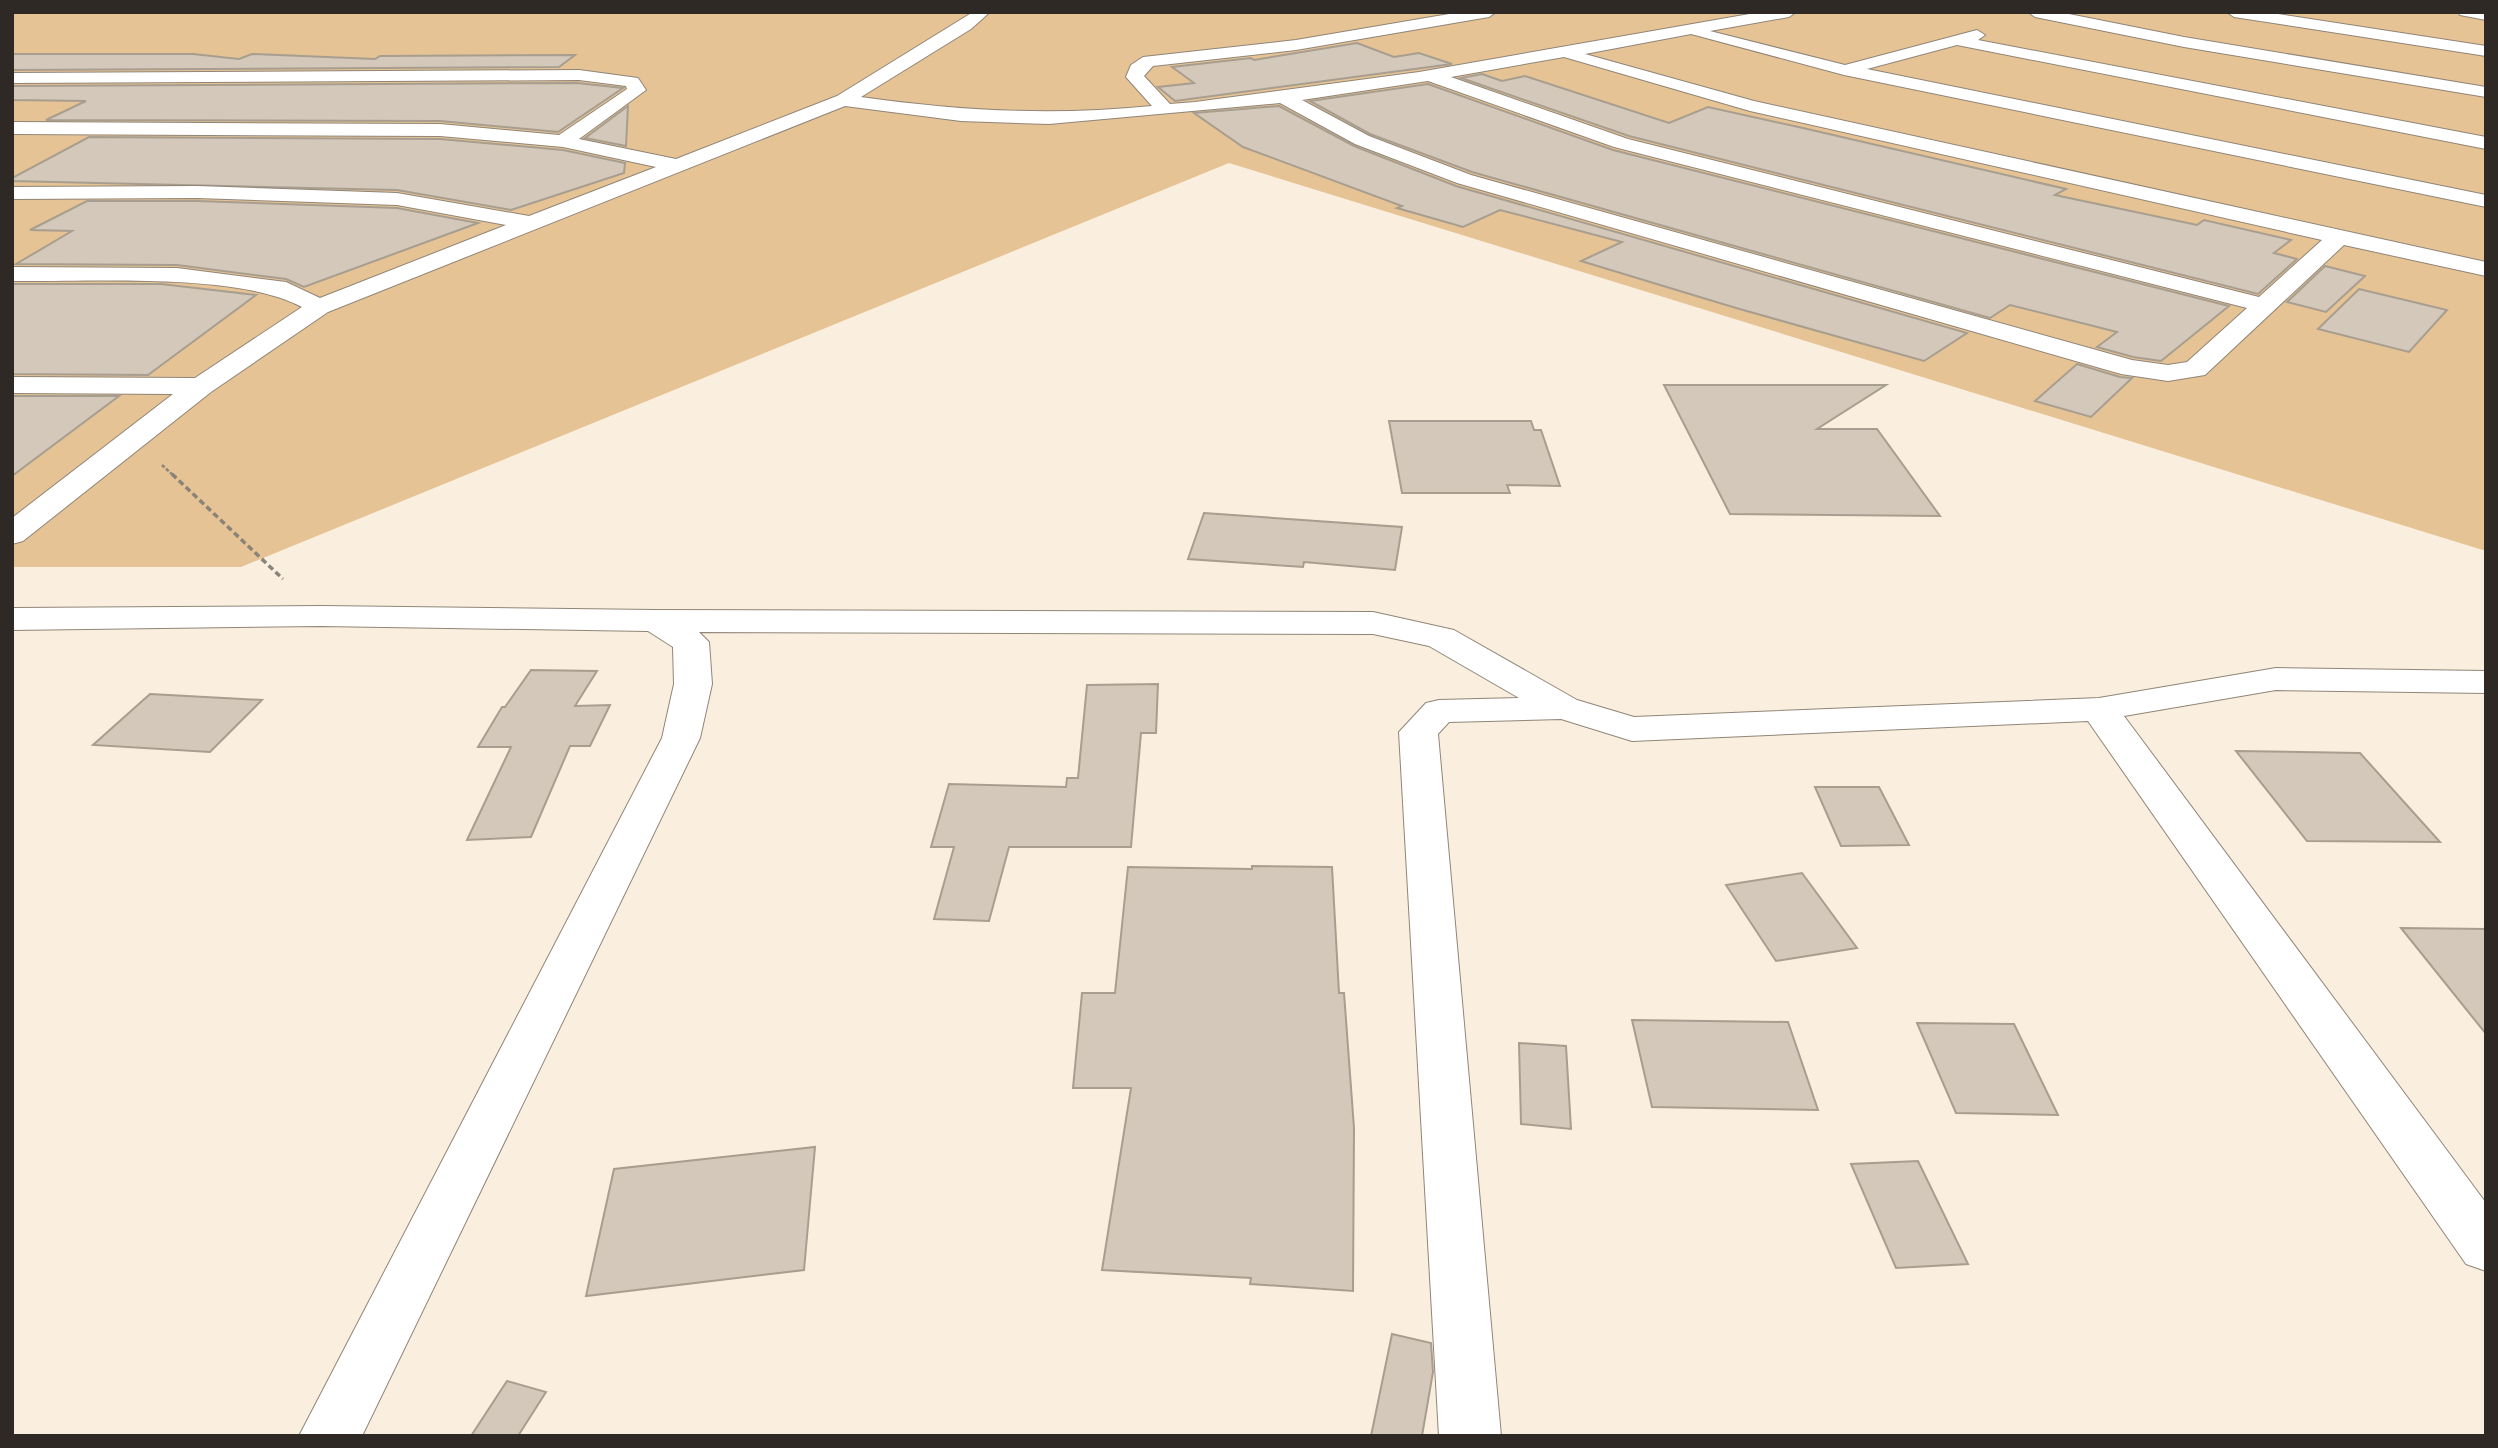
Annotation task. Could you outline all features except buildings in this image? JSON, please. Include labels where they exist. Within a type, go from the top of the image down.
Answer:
[{"type":"street","points":[[12,534],[201,386],[319,307],[843,100],[965,26],[983,12]]},
{"type":"street","points":[[1167,110],[1135,76],[1137,69],[1149,61],[1296,45],[1489,12]]},
{"type":"street","points":[[843,100],[1000,118],[1083,117],[1167,110],[1285,99],[1433,77],[1789,12]]},
{"type":"street","points":[[2035,12],[2486,92]]},
{"type":"street","points":[[2234,12],[2486,51]]},
{"type":"street","points":[[2465,12],[2486,15]]},
{"type":"street","points":[[2019,26],[2058,18]]},
{"type":"street","points":[[1689,30],[1844,70],[2486,201]]},
{"type":"street","points":[[1844,70],[1993,32]]},
{"type":"street","points":[[1954,40],[2486,142]]},
{"type":"street","points":[[1566,53],[1750,106],[2486,269]]},
{"type":"street","points":[[12,78],[579,75],[632,82],[637,90],[563,141]]},
{"type":"street","points":[[1433,77],[1621,143],[2263,305]]},
{"type":"street","points":[[1285,99],[1362,140],[1464,179],[2130,368],[2168,373],[2194,369],[2339,237]]},
{"type":"street","points":[[12,128],[440,130],[563,141],[676,165]]},
{"type":"street","points":[[12,193],[197,192],[397,199],[529,223]]},
{"type":"street","points":[[12,274],[177,275],[286,289],[319,307]]},
{"type":"street","points":[[12,385],[201,386]]},
{"type":"street","points":[[12,619],[321,616],[655,621],[1373,623],[1441,638],[1564,708],[1632,729],[2099,709],[2276,679],[2486,682]]},
{"type":"street","points":[[330,1436],[681,738],[693,684],[691,642],[655,621]]},
{"type":"street","points":[[1470,1436],[1418,732],[1438,711],[1564,708]]},
{"type":"street","points":[[2099,709],[2486,1247]]},
{"type":"path","points":[[134,438],[321,616]]},
{"type":"shaded area","points":[[12,12],[2486,12],[2486,551],[1229,163],[241,567],[12,567]]}]
